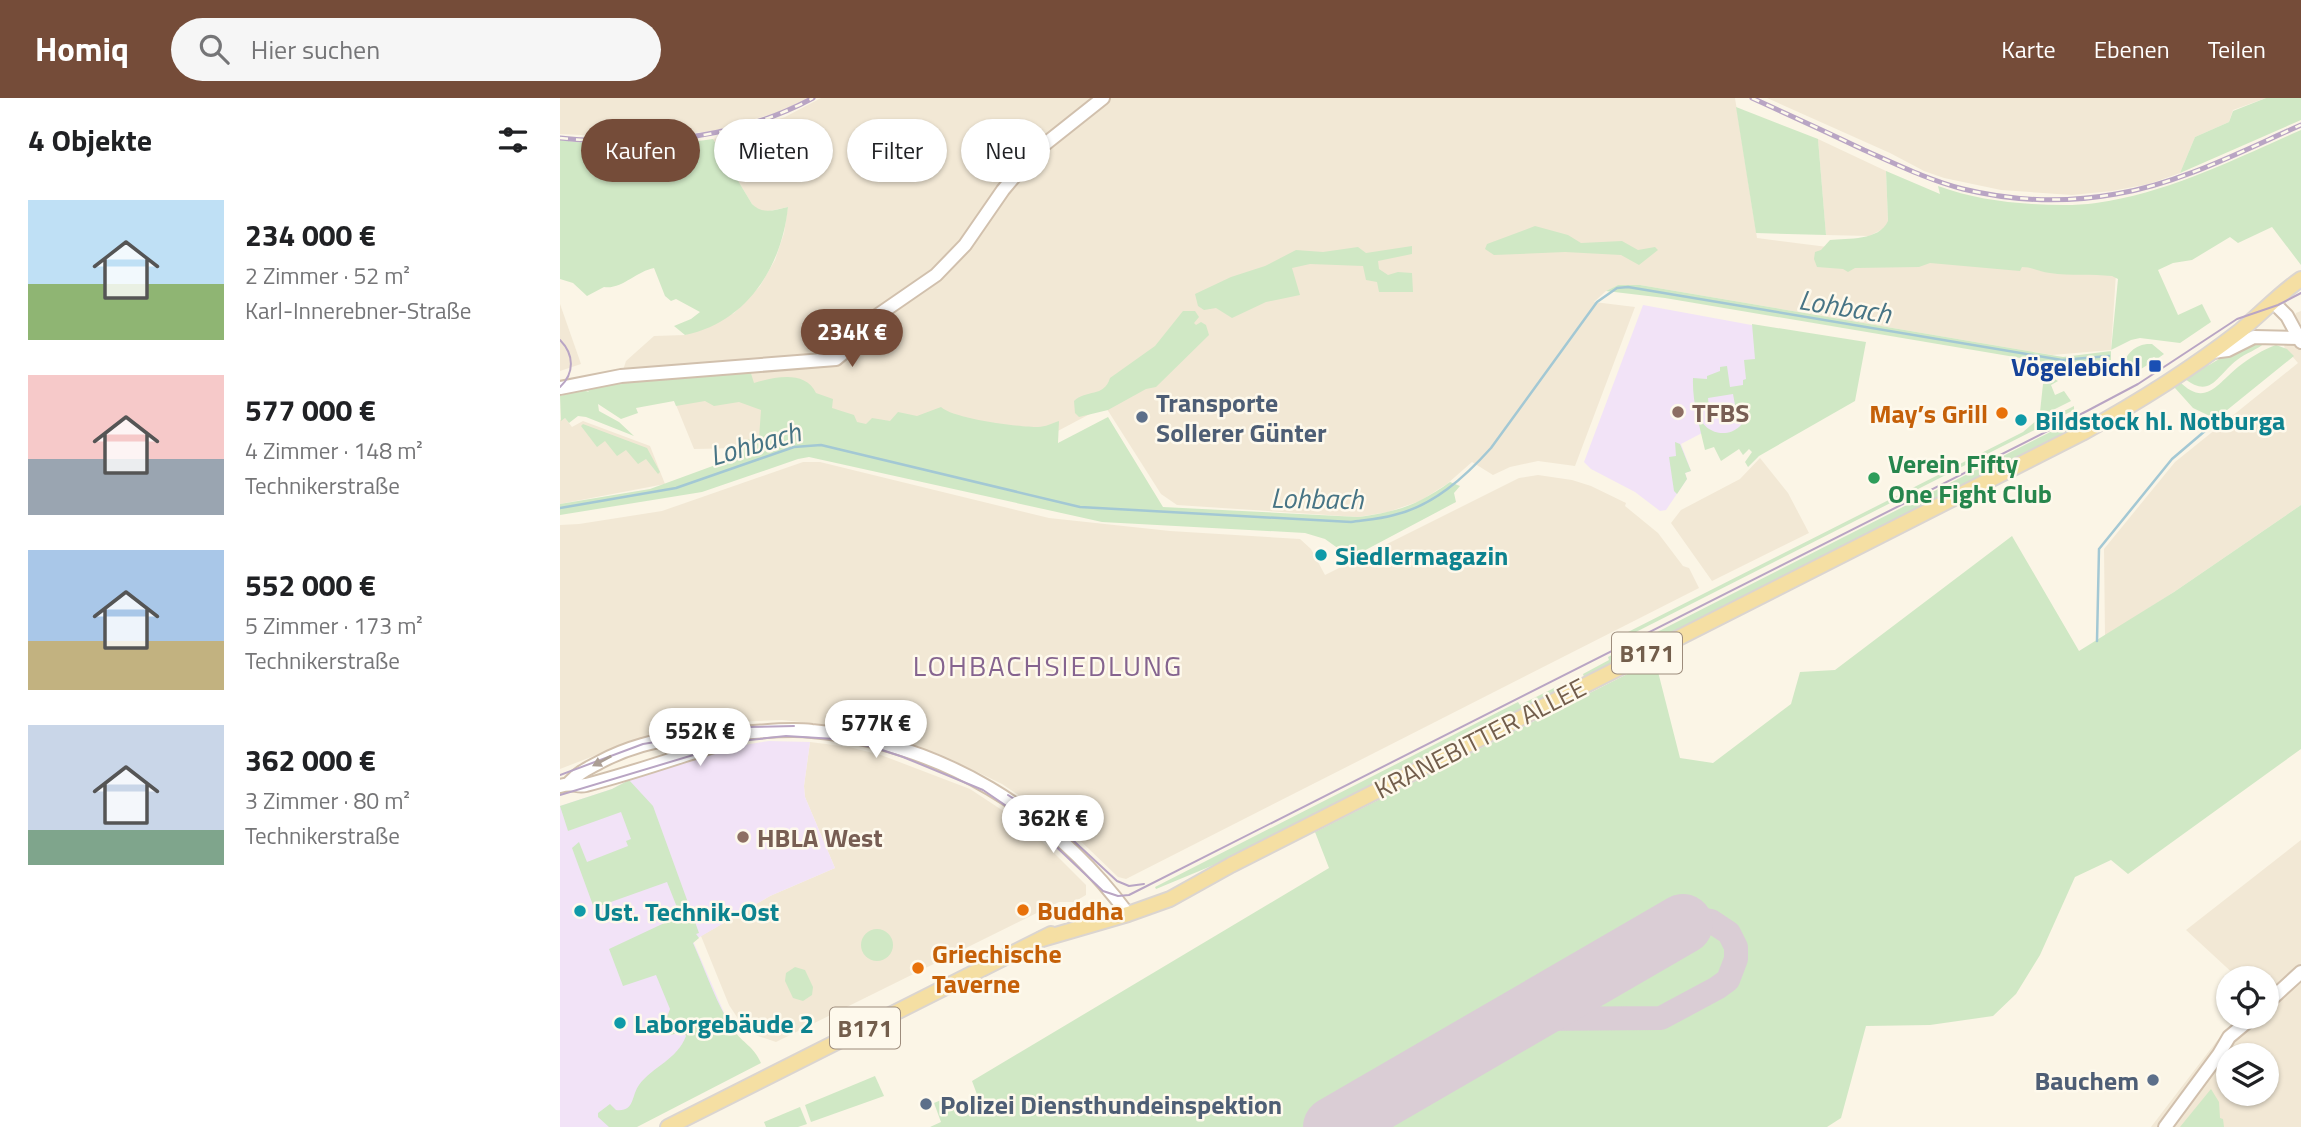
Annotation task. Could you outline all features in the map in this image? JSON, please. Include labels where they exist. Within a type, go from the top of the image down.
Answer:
[{"type":"main road","name":"KRANEBITTER ALLEE","points":[[668,1127],[1042,939],[1125,910],[1170,899],[1200,881],[2082,433],[2211,352],[2301,279]]},
{"type":"street","points":[[560,388],[621,376],[836,359],[854,344],[865,324],[936,275],[965,245],[1003,190],[1035,152],[1103,98]]},
{"type":"street","points":[[2274,303],[2281,308],[2300,340]]},
{"type":"street","points":[[2211,352],[2228,350],[2254,337],[2300,340]]},
{"type":"street","points":[[565,784],[577,774],[637,747],[720,731],[737,733],[785,729],[837,734],[895,748],[971,777],[999,792],[1054,832],[1125,910]]},
{"type":"street","points":[[565,784],[581,786],[723,743],[737,733]]},
{"type":"street","points":[[637,747],[651,750],[653,757],[645,767],[639,768],[632,764],[637,747]]},
{"type":"street","points":[[2279,992],[2301,972]]},
{"type":"street","points":[[2165,1127],[2219,1054],[2243,1029]]},
{"type":"shaded area","points":[[560,98],[809,98],[779,112],[755,119],[714,119],[713,131],[700,132],[700,119],[581,119],[581,135],[560,134]]},
{"type":"shaded area","points":[[821,98],[1735,98],[1757,238],[1867,252],[2116,273],[2111,350],[2052,355],[1640,285],[1618,285],[1594,302],[1635,307],[1575,466],[1538,461],[1510,467],[1493,475],[1472,462],[1447,484],[1420,501],[1388,512],[1358,517],[1177,505],[1161,494],[1105,406],[1037,442],[694,449],[663,373],[621,376],[626,361],[654,336],[685,335],[734,313],[760,286],[775,260],[784,233],[788,207],[765,212],[758,210],[739,182],[833,182],[833,119],[779,119]]},
{"type":"shaded area","points":[[1767,98],[2266,98],[2233,110],[2229,122],[2195,137],[2180,173],[2149,184],[2072,195],[2001,190],[1944,178]]},
{"type":"shaded area","points":[[1818,139],[1886,171],[1888,222],[1885,228],[1869,236],[1826,235]]},
{"type":"shaded area","points":[[560,304],[581,364],[560,371]]},
{"type":"shaded area","name":"TFBS","points":[[1643,305],[1784,331],[1743,427],[1729,433],[1702,433],[1681,444],[1691,471],[1685,473],[1687,479],[1666,510],[1660,511],[1635,492],[1591,469],[1584,462]]},
{"type":"shaded area","points":[[2301,311],[2301,505],[2105,636],[2104,549],[2175,462],[2298,363],[2284,347],[2296,313]]},
{"type":"shaded area","points":[[565,418],[572,427],[583,421],[650,446],[665,484],[560,504],[560,420]]},
{"type":"shaded area","points":[[1760,458],[1788,493],[1809,533],[1712,581],[1671,523],[1681,510],[1740,479]]},
{"type":"shaded area","points":[[803,462],[820,462],[1049,518],[1170,531],[1300,539],[1311,549],[1325,575],[1519,478],[1538,475],[1591,486],[1626,503],[1625,506],[1658,533],[1683,566],[1689,568],[1699,588],[1126,879],[1118,877],[1065,826],[1002,784],[944,756],[848,727],[782,720],[713,723],[635,740],[560,769],[560,525],[662,511]]},
{"type":"shaded area","points":[[769,741],[810,742],[805,797],[835,868],[770,896],[693,941],[726,1017],[610,1127],[560,1127],[560,806],[725,748]]},
{"type":"shaded area","points":[[810,742],[849,747],[881,755],[970,789],[1039,838],[1086,885],[1086,895],[1074,902],[1059,902],[776,1042],[752,1034],[729,1005],[701,936],[770,896],[835,868],[805,797]]},
{"type":"shaded area","points":[[2301,840],[2301,1127],[2151,1127],[2216,1042],[2228,1029],[2279,1029],[2279,966],[2225,966],[2186,930]]},
{"type":"green space","points":[[2266,98],[2301,98],[2301,120],[2180,173],[2195,137],[2229,122],[2233,111]]},
{"type":"green space","points":[[1736,107],[1818,139],[1826,235],[1756,233]]},
{"type":"green space","points":[[2301,130],[2301,265],[2272,227],[2238,243],[2230,237],[2192,260],[2173,263],[2158,270],[2178,315],[2202,304],[2211,322],[2180,343],[2140,338],[2111,350],[2118,279],[2112,276],[2058,274],[2026,267],[2022,267],[2020,271],[1930,263],[1919,267],[1855,268],[1848,272],[1843,269],[1817,267],[1815,252],[1821,250],[1830,240],[1862,237],[1884,227],[1888,221],[1886,171],[1940,194],[1938,186],[1972,196],[2008,202],[2088,204],[2123,198],[2175,183]]},
{"type":"green space","points":[[560,140],[581,142],[581,182],[700,182],[700,141],[714,141],[714,182],[739,182],[752,204],[765,211],[788,207],[778,250],[769,270],[743,305],[707,328],[685,335],[674,326],[700,312],[665,296],[654,268],[617,286],[604,287],[587,296],[573,283],[560,279]]},
{"type":"green space","points":[[1535,226],[1568,235],[1581,243],[1622,241],[1638,250],[1655,247],[1658,250],[1639,265],[1621,255],[1565,252],[1494,255],[1485,249],[1487,244]]},
{"type":"green space","points":[[1412,246],[1412,254],[1378,261],[1379,269],[1388,275],[1398,272],[1412,273],[1413,292],[1379,292],[1377,282],[1366,280],[1363,266],[1310,264],[1292,268],[1300,295],[1266,302],[1232,318],[1216,308],[1204,310],[1198,306],[1195,294],[1231,277],[1265,266],[1296,250],[1323,252],[1358,247],[1366,253]]},
{"type":"green space","points":[[1618,285],[1640,285],[2063,357],[2111,351],[2111,360],[2050,363],[1665,298],[1606,291]]},
{"type":"green space","points":[[1183,311],[1195,311],[1199,317],[1194,323],[1196,325],[1201,322],[1206,325],[1209,335],[1156,387],[1146,389],[1108,410],[1079,417],[1075,413],[1074,401],[1104,388],[1110,378],[1155,346]]},
{"type":"green space","points":[[1752,324],[1866,342],[1855,401],[1759,456],[1748,467],[1745,462],[1752,452],[1749,449],[1743,455],[1739,449],[1721,461],[1714,447],[1705,450],[1695,405],[1693,378],[1707,379],[1707,376],[1720,371],[1720,367],[1727,366],[1730,387],[1743,385],[1743,380],[1746,379],[1744,360],[1755,359]],"holes":[[[1733,394],[1735,405],[1747,404],[1746,416],[1734,430],[1726,433],[1708,428],[1701,421],[1697,410],[1709,408],[1708,398]]]},
{"type":"green space","points":[[2248,342],[2266,342],[2237,360],[2213,383],[2201,387],[2184,378],[2196,368],[2209,365]]},
{"type":"green space","points":[[2152,344],[2164,354],[2147,361],[2149,364],[2136,372],[2121,369],[2132,350],[2141,345]]},
{"type":"green space","points":[[2276,345],[2287,349],[2294,356],[2216,419],[2193,408],[2175,388],[2174,384],[2179,381],[2196,393],[2204,393],[2217,386],[2246,361]]},
{"type":"green space","points":[[749,367],[754,383],[780,377],[797,378],[805,381],[816,393],[833,399],[832,408],[854,415],[857,422],[866,424],[872,418],[890,421],[898,412],[917,416],[941,407],[972,419],[1017,426],[1041,427],[1059,421],[1058,443],[1108,417],[1163,507],[1358,517],[1407,506],[1450,482],[1460,486],[1454,493],[1456,502],[1358,554],[1346,554],[1325,539],[1305,533],[1102,522],[809,457],[702,492],[560,515],[560,504],[650,489],[740,456],[739,441],[759,438],[761,410],[739,402],[714,406],[705,401],[676,406],[674,401],[636,408],[638,413],[621,419],[598,404],[599,411],[619,422],[634,436],[586,417],[578,416],[569,423],[565,418],[561,421],[560,396],[583,390],[589,392],[585,388],[591,380]]},
{"type":"green space","points":[[2051,377],[2058,381],[2051,385],[2055,395],[2064,391],[2071,401],[2049,412],[2040,412],[2043,384]]},
{"type":"green space","points":[[2074,406],[2074,410],[1628,636],[1626,633],[2023,432],[2038,419],[2050,418]]},
{"type":"green space","points":[[2072,421],[2076,422],[2069,433],[1233,857],[1156,889],[1155,887],[1518,702],[1520,705],[1574,678],[1576,681],[1584,677],[1583,674],[1609,660],[1608,657]]},
{"type":"green space","points":[[583,424],[647,448],[660,472],[658,474],[646,459],[638,464],[626,450],[617,456],[605,441],[597,447],[581,426]]},
{"type":"green space","points":[[1675,442],[1680,444],[1691,471],[1685,473],[1687,479],[1677,494],[1674,491],[1669,457],[1676,456]]},
{"type":"green space","points":[[2301,505],[2301,749],[2128,874],[2111,860],[2075,877],[2040,955],[2016,994],[1993,1016],[1930,1025],[1866,1026],[1841,1118],[1827,1127],[930,1127],[941,1122],[934,1103],[948,1097],[949,1101],[954,1099],[957,1105],[978,1097],[972,1081],[1329,868],[1315,832],[1655,660],[1680,758],[1713,763],[1791,704],[1800,672],[1835,670],[2012,536],[2079,651],[2174,592]]},
{"type":"green space","points":[[629,780],[653,806],[699,933],[696,934],[699,938],[693,943],[716,998],[733,1029],[755,1052],[761,1063],[637,1127],[609,1127],[598,1117],[598,1113],[610,1104],[616,1110],[630,1106],[639,1085],[677,1051],[686,1036],[684,1032],[670,1035],[663,1028],[670,1009],[656,975],[623,986],[609,949],[675,918],[682,920],[667,882],[594,908],[572,848],[579,842],[587,862],[628,846],[626,841],[631,839],[621,812],[568,831],[560,806],[612,789]]},
{"type":"green space","points":[[877,929],[888,934],[893,945],[888,956],[877,961],[866,956],[861,945],[866,934]]},
{"type":"green space","points":[[795,967],[805,970],[813,987],[812,995],[803,1001],[793,998],[785,981],[786,973]]},
{"type":"green space","points":[[875,1076],[884,1096],[811,1122],[805,1105]]},
{"type":"green space","points":[[2211,1089],[2216,1097],[2216,1106],[2219,1106],[2224,1127],[2180,1127]]},
{"type":"green space","points":[[800,1107],[807,1124],[798,1127],[766,1127],[764,1122]]},
{"type":"waterway","name":"Lohbach","points":[[560,508],[676,488],[794,447],[821,445],[1080,507],[1351,522],[1383,518],[1422,505],[1447,489],[1470,469],[1491,448],[1597,302],[1617,288],[1628,287],[2062,360],[2109,356]]},
{"type":"waterway","points":[[2097,641],[2099,549],[2172,459],[2219,419]]},
{"type":"taxiway","points":[[1509,1024],[1527,1019],[1661,1018],[1717,988],[1728,980],[1736,959],[1736,947],[1729,933],[1711,921],[1700,919],[1683,924]]},
{"type":"runway","points":[[1333,1127],[1683,924]]},
{"type":"tram line","points":[[560,795],[740,741],[786,736],[835,739],[903,757],[983,790],[1031,823],[1103,891],[1118,896],[1129,895],[2087,411],[2138,384],[2237,319],[2278,305],[2301,293]]},
{"type":"tram line","points":[[560,340],[568,351],[571,363],[568,376],[560,387]]},
{"type":"tram line","points":[[560,775],[643,744],[747,727],[794,726]]},
{"type":"tram line","points":[[1008,795],[1063,831],[1117,881],[1129,886],[1144,884]]},
{"type":"railway","points":[[560,138],[625,141],[690,137],[753,123],[813,98]]},
{"type":"railway","points":[[1752,98],[1937,181],[1982,193],[2039,199],[2078,199],[2140,189],[2211,165],[2301,125]]},
{"type":"place","name":"Vögelebichl","points":[[2155,366]]},
{"type":"place","name":"TFBS","points":[[1678,412]]},
{"type":"place","name":"May’s Grill","points":[[2002,413]]},
{"type":"place","name":"Transporte Sollerer Günter","points":[[1142,417]]},
{"type":"place","name":"Bildstock hl. Notburga","points":[[2021,420]]},
{"type":"place","name":"Verein Fifty One Fight Club","points":[[1874,478]]},
{"type":"place","name":"Siedlermagazin","points":[[1321,555]]},
{"type":"place","name":"HBLA West","points":[[743,837]]},
{"type":"place","name":"Buddha","points":[[1023,910]]},
{"type":"place","name":"Ust. Technik-Ost","points":[[580,911]]},
{"type":"place","name":"Griechische Taverne","points":[[918,968]]},
{"type":"place","name":"Laborgebäude 2","points":[[620,1023]]},
{"type":"place","name":"Bauchem","points":[[2153,1080]]},
{"type":"place","name":"Polizei Diensthundeinspektion","points":[[926,1104]]},
{"type":"district","name":"LOHBACHSIEDLUNG","points":[[1048,665]]}]
